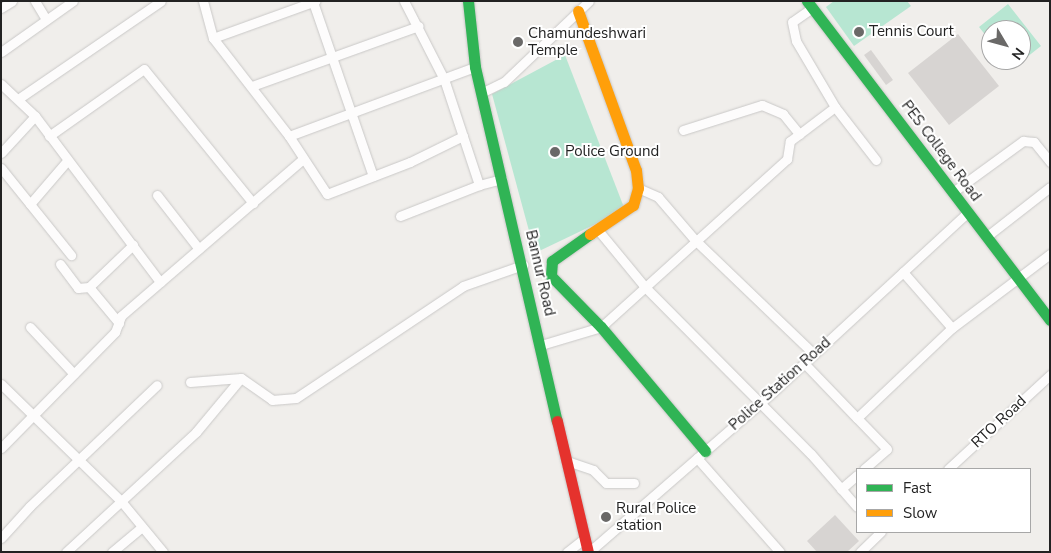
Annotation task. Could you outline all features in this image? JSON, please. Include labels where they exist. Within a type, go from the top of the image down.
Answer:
[{"type":"street","points":[[1,8],[12,1]]},
{"type":"street","points":[[35,1],[46,19]]},
{"type":"street","points":[[1,52],[73,1]]},
{"type":"street","points":[[18,99],[161,1]]},
{"type":"street","points":[[404,1],[419,26],[444,79],[479,185]]},
{"type":"street","name":"Bannur Road","points":[[468,1],[475,68],[523,265],[589,552]]},
{"type":"street","points":[[481,93],[504,82],[589,1]]},
{"type":"street","points":[[205,2],[213,38],[289,136],[327,194],[463,136]]},
{"type":"street","points":[[213,38],[314,2],[373,176]]},
{"type":"street","points":[[809,5],[792,22],[796,41],[835,107],[876,160]]},
{"type":"street","name":"PES College Road","points":[[809,5],[1050,320]]},
{"type":"street","points":[[578,11],[636,170],[638,188],[633,205],[552,261],[551,276],[601,326],[701,455],[780,552]]},
{"type":"street","points":[[252,86],[419,26]]},
{"type":"street","points":[[289,136],[475,68]]},
{"type":"street","points":[[49,136],[144,69],[253,203]]},
{"type":"street","points":[[1,84],[35,116],[67,161],[160,282]]},
{"type":"street","points":[[683,130],[762,105],[783,114],[799,134]]},
{"type":"street","points":[[541,345],[601,326],[787,159],[790,141],[835,107]]},
{"type":"street","points":[[1,153],[35,116]]},
{"type":"street","points":[[953,192],[1023,141],[1034,142],[1050,162]]},
{"type":"street","points":[[1,448],[116,332],[121,316],[303,159]]},
{"type":"street","points":[[30,204],[67,161]]},
{"type":"street","points":[[1,168],[71,255]]},
{"type":"street","points":[[400,216],[479,185],[502,179]]},
{"type":"street","points":[[986,237],[1050,187]]},
{"type":"street","points":[[638,188],[658,197],[696,240],[814,354]]},
{"type":"street","points":[[157,195],[199,249]]},
{"type":"street","name":"Police Station Road","points":[[589,552],[804,363],[967,212]]},
{"type":"street","points":[[598,230],[645,287],[842,489],[856,506]]},
{"type":"street","points":[[60,264],[78,288],[89,287],[133,245]]},
{"type":"street","points":[[857,418],[952,328],[1050,254]]},
{"type":"street","points":[[190,382],[241,378],[272,400],[296,398],[463,286],[523,265]]},
{"type":"street","points":[[903,272],[952,328]]},
{"type":"street","points":[[89,287],[118,323]]},
{"type":"street","points":[[30,327],[74,374]]},
{"type":"street","points":[[804,363],[887,449],[865,468]]},
{"type":"street","name":"RTO Road","points":[[949,468],[1050,375]]},
{"type":"street","points":[[66,552],[196,432],[241,378]]},
{"type":"street","points":[[1,384],[121,501],[163,552]]},
{"type":"street","points":[[1,538],[30,506],[157,385]]},
{"type":"street","points":[[567,461],[593,470],[606,483],[634,483]]},
{"type":"street","points":[[842,489],[856,476]]},
{"type":"street","points":[[112,552],[142,527]]},
{"type":"street","points":[[863,551],[879,533]]},
{"type":"street","points":[[567,552],[585,538]]},
{"type":"green space","name":"Tennis Court","points":[[834,1],[907,1],[911,6],[854,46],[826,7]]},
{"type":"green space","points":[[1008,4],[1021,20],[988,20]]},
{"type":"green space","points":[[1031,33],[1041,46],[1031,54]]},
{"type":"green space","name":"Police Ground","points":[[565,55],[625,210],[535,253],[492,94]]},
{"type":"building","points":[[958,34],[981,63],[981,70],[986,70],[999,86],[949,125],[908,73]]},
{"type":"building","points":[[871,50],[893,80],[886,85],[864,55]]},
{"type":"building","points":[[835,515],[859,541],[847,552],[817,552],[807,541]]},
{"type":"traffic: fast","points":[[468,1],[475,67],[557,421]]},
{"type":"traffic: fast","points":[[807,1],[1050,320]]},
{"type":"traffic: fast","points":[[590,234],[552,261],[551,276],[601,327],[705,451]]},
{"type":"traffic: slow","points":[[578,11],[636,170],[638,188],[633,205],[590,234]]},
{"type":"traffic: jam","points":[[557,421],[588,552]]},
{"type":"place","name":"Tennis Court","points":[[859,32]]},
{"type":"place","name":"Chamundeshwari Temple","points":[[518,42]]},
{"type":"place","name":"Police Ground","points":[[555,152]]},
{"type":"place","name":"Rural Police station","points":[[606,517]]}]
